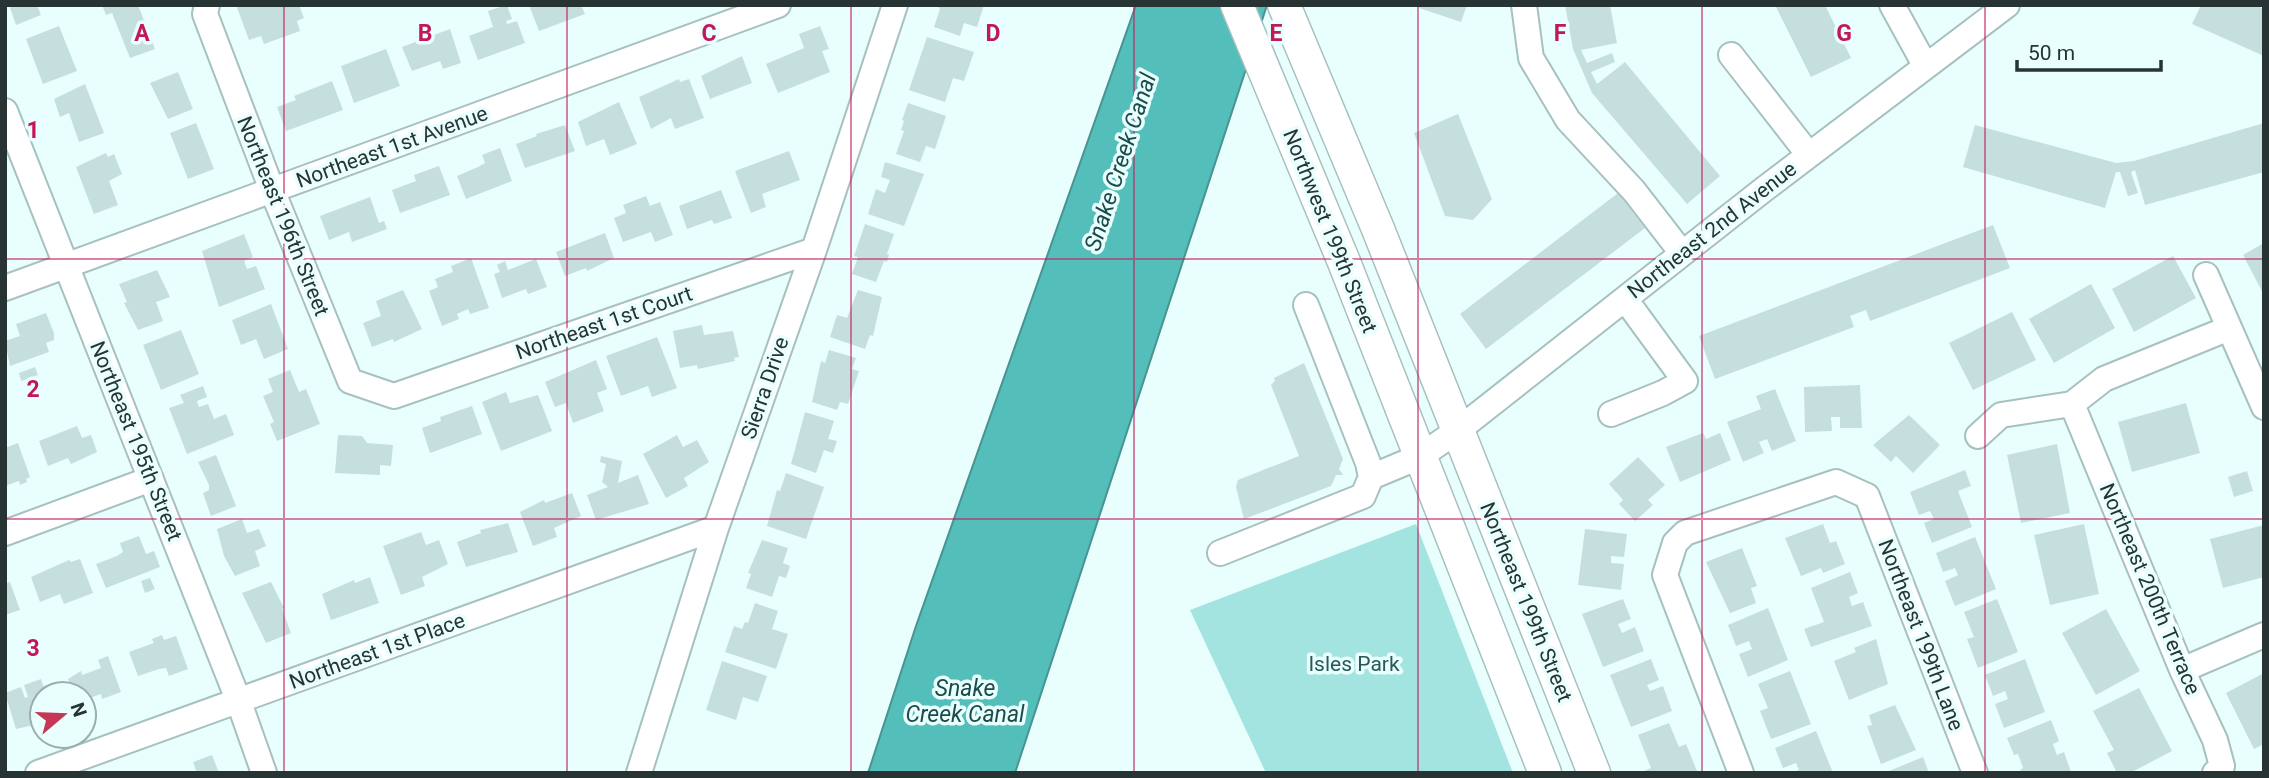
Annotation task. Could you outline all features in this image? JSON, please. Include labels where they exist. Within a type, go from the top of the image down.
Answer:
[{"type":"main road","name":"Northwest 199th Street","points":[[1237,5],[1344,262],[1419,457]]},
{"type":"main road","name":"Northwest 199th Street","points":[[1284,5],[1378,229],[1457,431]]},
{"type":"main road","name":"Northeast 199th Street","points":[[1457,431],[1594,773]]},
{"type":"main road","points":[[1419,457],[1545,773]]},
{"type":"street","name":"Northeast 196th Street","points":[[207,5],[205,14],[272,190],[350,382],[394,396]]},
{"type":"street","name":"Northeast 1st Avenue","points":[[5,288],[778,5]]},
{"type":"street","name":"Sierra Drive","points":[[639,773],[716,527],[814,250],[895,5]]},
{"type":"street","points":[[1524,5],[1531,58],[1568,120],[1634,191],[1682,253]]},
{"type":"street","points":[[1892,5],[1925,65]]},
{"type":"street","name":"Northeast 2nd Avenue","points":[[1371,477],[1419,457],[1457,431],[1682,253],[2007,5]]},
{"type":"street","points":[[1731,55],[1809,155]]},
{"type":"street","name":"Northeast 195th Street","points":[[5,111],[239,702],[264,773]]},
{"type":"street","name":"Northeast 1st Court","points":[[394,396],[814,250]]},
{"type":"street","points":[[2206,275],[2227,329],[2264,407]]},
{"type":"street","points":[[1611,414],[1685,381],[1625,299]]},
{"type":"street","points":[[1220,553],[1363,496],[1371,477],[1306,304]]},
{"type":"street","points":[[1978,436],[2001,415],[2072,404],[2104,379],[2227,329]]},
{"type":"street","name":"Northeast 200th Terrace","points":[[2072,404],[2182,670],[2215,740],[2222,766],[2216,773]]},
{"type":"street","points":[[5,533],[151,479]]},
{"type":"street","name":"Northeast 199th Lane","points":[[1741,773],[1665,576],[1675,543],[1685,533],[1836,482],[1867,496],[1975,773]]},
{"type":"street","name":"Northeast 1st Place","points":[[38,773],[716,527]]},
{"type":"street","points":[[2182,670],[2264,635]]},
{"type":"green space","name":"Isles Park","points":[[1416,524],[1513,773],[1266,773],[1190,610]]},
{"type":"water","name":"Snake Creek Canal","points":[[1136,5],[1267,5],[1015,773],[868,773],[916,626]]},
{"type":"building","points":[[9,5],[37,5],[41,15],[16,25]]},
{"type":"building","points":[[102,5],[138,5],[155,49],[130,58],[112,13],[106,15]]},
{"type":"building","points":[[236,5],[299,5],[304,18],[297,21],[300,31],[264,44],[261,36],[249,40]]},
{"type":"building","points":[[507,5],[512,19],[506,21],[507,24],[517,21],[525,43],[478,60],[469,36],[493,27],[488,11]]},
{"type":"building","points":[[529,5],[581,5],[585,14],[539,31]]},
{"type":"building","points":[[937,5],[984,5],[977,27],[964,23],[960,36],[934,27],[940,9]]},
{"type":"building","points":[[1420,5],[1467,5],[1461,22],[1419,8]]},
{"type":"building","points":[[1565,5],[1610,5],[1617,43],[1581,50],[1587,63],[1612,53],[1615,62],[1591,72],[1597,84],[1625,62],[1720,176],[1687,204],[1592,93],[1573,49]]},
{"type":"building","points":[[1775,5],[1825,5],[1851,58],[1811,77]]},
{"type":"building","points":[[2201,5],[2256,5],[2264,9],[2264,56],[2192,24]]},
{"type":"building","points":[[59,26],[77,71],[43,84],[26,39]]},
{"type":"building","points":[[820,26],[829,49],[822,51],[830,72],[778,93],[766,64],[804,48],[799,34]]},
{"type":"building","points":[[450,29],[461,63],[443,69],[440,61],[412,71],[402,47]]},
{"type":"building","points":[[927,37],[974,52],[964,81],[953,78],[945,102],[909,90]]},
{"type":"building","points":[[386,49],[400,86],[354,103],[341,66]]},
{"type":"building","points":[[742,56],[752,83],[710,99],[701,76]]},
{"type":"building","points":[[178,72],[193,109],[168,119],[150,83]]},
{"type":"building","points":[[679,79],[680,82],[689,79],[704,118],[675,129],[671,118],[651,129],[639,97]]},
{"type":"building","points":[[332,81],[343,110],[286,131],[277,107],[296,100],[294,96]]},
{"type":"building","points":[[85,84],[104,133],[79,142],[69,113],[60,117],[54,99]]},
{"type":"building","points":[[619,102],[637,144],[610,155],[604,139],[586,146],[578,122]]},
{"type":"building","points":[[908,103],[946,116],[935,149],[926,146],[920,162],[896,154],[904,131],[901,130],[902,120]]},
{"type":"building","points":[[1458,114],[1492,199],[1473,220],[1445,216],[1414,133]]},
{"type":"building","points":[[196,123],[214,169],[188,179],[170,133]]},
{"type":"building","points":[[2264,123],[2264,172],[2145,205],[2135,170],[2131,172],[2138,193],[2128,196],[2120,172],[2116,172],[2105,208],[1963,167],[1975,125],[2116,163],[2134,161]]},
{"type":"building","points":[[565,125],[575,151],[525,168],[516,144]]},
{"type":"building","points":[[500,148],[512,181],[466,199],[457,176],[485,163],[482,155]]},
{"type":"building","points":[[789,151],[800,180],[762,194],[766,207],[751,213],[735,171]]},
{"type":"building","points":[[106,153],[108,157],[114,154],[122,174],[109,181],[118,205],[94,214],[76,167]]},
{"type":"building","points":[[885,162],[924,174],[904,226],[868,214],[876,189],[885,193],[890,180],[881,177]]},
{"type":"building","points":[[439,166],[450,195],[400,213],[392,190],[416,181],[414,175]]},
{"type":"building","points":[[721,190],[732,218],[714,224],[712,220],[687,229],[679,206]]},
{"type":"building","points":[[1618,193],[1645,228],[1486,349],[1460,314]]},
{"type":"building","points":[[646,196],[650,206],[660,202],[673,235],[655,242],[651,232],[623,242],[614,218],[626,213],[623,205]]},
{"type":"building","points":[[370,197],[379,223],[384,221],[387,229],[352,242],[349,232],[329,240],[320,216]]},
{"type":"building","points":[[865,224],[894,234],[887,262],[884,261],[876,282],[852,274],[858,257],[854,256]]},
{"type":"building","points":[[1993,225],[2010,268],[1870,321],[1866,310],[1850,316],[1854,327],[1715,379],[1699,336]]},
{"type":"building","points":[[605,233],[614,258],[587,271],[586,268],[565,276],[556,252]]},
{"type":"building","points":[[244,234],[253,257],[244,261],[247,269],[256,266],[265,289],[219,307],[202,251]]},
{"type":"building","points":[[2264,243],[2264,295],[2243,255]]},
{"type":"building","points":[[2173,256],[2196,298],[2134,332],[2112,289]]},
{"type":"building","points":[[471,258],[489,308],[470,314],[468,309],[457,314],[459,319],[442,326],[429,291],[438,287],[435,279],[453,272],[451,266]]},
{"type":"building","points":[[536,259],[547,287],[528,294],[526,289],[502,298],[494,274],[500,272],[497,265],[505,261],[508,270]]},
{"type":"building","points":[[157,270],[170,297],[156,302],[163,321],[138,330],[124,303],[127,302],[119,284]]},
{"type":"building","points":[[2091,284],[2115,328],[2054,363],[2029,319]]},
{"type":"building","points":[[403,290],[422,329],[394,342],[393,339],[372,347],[363,323],[381,316],[376,301]]},
{"type":"building","points":[[858,290],[882,297],[873,336],[870,335],[865,349],[830,337],[837,315],[847,318]]},
{"type":"building","points":[[271,304],[288,349],[264,359],[256,339],[241,345],[232,320]]},
{"type":"building","points":[[2012,312],[2036,360],[1973,390],[1949,343]]},
{"type":"building","points":[[46,313],[54,333],[54,340],[46,343],[49,352],[10,366],[5,341],[20,336],[16,324]]},
{"type":"building","points":[[702,325],[704,335],[733,331],[739,357],[734,358],[735,361],[698,369],[697,365],[680,368],[673,331]]},
{"type":"building","points":[[181,330],[199,374],[161,390],[143,345]]},
{"type":"building","points":[[657,337],[677,388],[652,397],[648,386],[621,396],[606,356]]},
{"type":"building","points":[[829,350],[856,358],[852,369],[859,371],[848,404],[840,402],[837,410],[812,402],[821,361],[825,363]]},
{"type":"building","points":[[596,360],[607,389],[597,393],[604,411],[573,423],[566,403],[555,407],[545,382]]},
{"type":"building","points":[[1304,363],[1343,459],[1339,469],[1343,475],[1336,475],[1331,486],[1244,519],[1236,487],[1238,480],[1299,456],[1271,385],[1275,381],[1274,378]]},
{"type":"building","points":[[35,367],[38,375],[21,381],[19,373]]},
{"type":"building","points":[[290,370],[299,392],[306,389],[320,424],[277,441],[270,424],[274,422],[263,396],[273,392],[268,379]]},
{"type":"building","points":[[1860,385],[1862,428],[1840,428],[1840,417],[1831,417],[1832,431],[1805,432],[1804,387]]},
{"type":"building","points":[[203,386],[207,397],[197,401],[199,407],[208,404],[214,419],[226,414],[234,435],[187,454],[169,408],[184,403],[180,395]]},
{"type":"building","points":[[1775,389],[1796,441],[1772,451],[1767,439],[1759,442],[1764,453],[1743,462],[1727,422],[1761,409],[1756,396]]},
{"type":"building","points":[[506,392],[510,403],[538,395],[552,431],[501,451],[482,402]]},
{"type":"building","points":[[2186,403],[2200,453],[2132,472],[2118,422]]},
{"type":"building","points":[[472,406],[482,434],[430,453],[422,428],[441,421],[440,417]]},
{"type":"building","points":[[805,412],[834,421],[828,439],[837,441],[833,453],[824,450],[816,473],[791,464]]},
{"type":"building","points":[[1909,415],[1940,445],[1913,473],[1896,456],[1891,462],[1873,445]]},
{"type":"building","points":[[77,426],[82,438],[91,435],[97,452],[71,464],[68,458],[48,466],[39,441]]},
{"type":"building","points":[[1703,433],[1706,439],[1720,433],[1731,460],[1680,482],[1666,447]]},
{"type":"building","points":[[338,435],[362,436],[367,443],[393,445],[391,466],[380,465],[380,475],[335,473]]},
{"type":"building","points":[[677,435],[683,447],[697,440],[709,462],[684,478],[688,486],[666,498],[643,454]]},
{"type":"building","points":[[18,443],[30,477],[20,485],[19,481],[5,486],[5,448]]},
{"type":"building","points":[[2057,444],[2070,513],[2021,523],[2007,455]]},
{"type":"building","points":[[216,455],[236,506],[211,516],[203,493],[209,490],[209,485],[198,462]]},
{"type":"building","points":[[601,456],[622,461],[618,483],[638,475],[649,504],[596,520],[587,495],[608,487],[602,482],[606,464],[600,462]]},
{"type":"building","points":[[1638,457],[1665,485],[1648,500],[1653,505],[1635,521],[1619,504],[1623,500],[1609,484]]},
{"type":"building","points":[[1965,470],[1971,486],[1958,491],[1972,527],[1932,543],[1924,523],[1934,519],[1930,511],[1919,515],[1910,492]]},
{"type":"building","points":[[2247,471],[2253,491],[2234,497],[2228,477]]},
{"type":"building","points":[[786,473],[824,487],[806,539],[767,526],[777,490],[780,491]]},
{"type":"building","points":[[572,493],[581,516],[554,528],[557,537],[533,546],[520,512],[544,500],[545,503]]},
{"type":"building","points":[[242,519],[247,533],[259,529],[266,546],[255,551],[260,566],[235,576],[224,556],[217,529]]},
{"type":"building","points":[[508,523],[518,552],[466,567],[457,542],[481,533],[480,530]]},
{"type":"building","points":[[1823,524],[1830,543],[1836,541],[1845,564],[1823,573],[1821,568],[1801,576],[1785,538]]},
{"type":"building","points":[[2084,524],[2099,594],[2050,605],[2034,535]]},
{"type":"building","points":[[2264,525],[2264,577],[2223,588],[2210,539]]},
{"type":"building","points":[[1585,529],[1627,534],[1624,557],[1611,556],[1611,563],[1624,564],[1621,590],[1578,585]]},
{"type":"building","points":[[421,532],[426,545],[439,540],[448,564],[422,577],[425,586],[401,595],[383,546]]},
{"type":"building","points":[[139,536],[146,554],[154,551],[160,567],[106,588],[96,564],[117,556],[123,552],[120,543]]},
{"type":"building","points":[[1975,537],[1996,589],[1955,606],[1945,581],[1958,575],[1955,568],[1943,572],[1936,553]]},
{"type":"building","points":[[762,540],[788,548],[783,563],[790,566],[786,578],[779,576],[772,597],[746,588],[751,574],[748,573]]},
{"type":"building","points":[[1742,548],[1757,586],[1751,588],[1756,603],[1730,613],[1706,562]]},
{"type":"building","points":[[80,559],[93,593],[64,604],[60,594],[40,602],[31,577],[69,560],[71,562]]},
{"type":"building","points":[[1850,572],[1858,593],[1849,597],[1852,606],[1863,602],[1872,626],[1811,647],[1804,629],[1824,622],[1811,588]]},
{"type":"building","points":[[370,577],[379,603],[331,620],[322,594],[354,580],[355,583]]},
{"type":"building","points":[[150,578],[155,589],[145,593],[141,581]]},
{"type":"building","points":[[10,582],[20,610],[5,615],[5,584]]},
{"type":"building","points":[[271,582],[284,608],[282,609],[291,633],[266,643],[242,593]]},
{"type":"building","points":[[1623,599],[1631,619],[1618,624],[1622,633],[1635,627],[1644,651],[1603,667],[1582,614]]},
{"type":"building","points":[[1997,599],[2018,652],[1978,668],[1967,639],[1974,637],[1964,612]]},
{"type":"building","points":[[755,603],[778,611],[772,629],[788,634],[776,669],[725,652],[734,626],[742,629],[745,622],[748,623]]},
{"type":"building","points":[[1768,608],[1788,660],[1748,677],[1739,654],[1752,649],[1749,641],[1736,646],[1728,625]]},
{"type":"building","points":[[2106,609],[2140,671],[2096,695],[2062,633]]},
{"type":"building","points":[[162,635],[164,640],[176,636],[188,669],[169,676],[166,668],[138,676],[129,652],[154,643],[152,639]]},
{"type":"building","points":[[1876,639],[1888,684],[1849,700],[1834,661],[1856,652],[1854,648]]},
{"type":"building","points":[[108,656],[121,692],[102,699],[101,694],[98,695],[98,680],[68,680],[81,671],[82,675],[101,668],[98,660]]},
{"type":"building","points":[[1651,659],[1659,680],[1647,685],[1650,691],[1663,686],[1672,711],[1631,727],[1610,675]]},
{"type":"building","points":[[2025,659],[2045,712],[2004,728],[1995,704],[2008,699],[2005,691],[1993,696],[1985,675]]},
{"type":"building","points":[[722,661],[767,676],[758,702],[743,697],[736,720],[706,710]]},
{"type":"building","points":[[1790,671],[1811,724],[1771,739],[1760,711],[1768,708],[1758,684]]},
{"type":"building","points":[[2264,673],[2264,744],[2254,749],[2226,693]]},
{"type":"building","points":[[21,687],[25,698],[28,697],[28,726],[16,729],[5,693]]},
{"type":"building","points":[[2139,688],[2172,751],[2130,773],[2117,773],[2107,753],[2114,750],[2093,711]]},
{"type":"building","points":[[1895,705],[1916,750],[1881,764],[1867,726],[1872,725],[1869,715]]},
{"type":"building","points":[[2051,720],[2059,741],[2053,744],[2057,755],[2064,752],[2071,772],[2021,773],[2023,768],[2018,754],[2014,755],[2007,738]]},
{"type":"building","points":[[1669,723],[1679,747],[1686,744],[1697,771],[1639,773],[1651,768],[1638,735]]},
{"type":"building","points":[[1816,731],[1833,773],[1792,773],[1799,770],[1796,763],[1783,768],[1775,748]]},
{"type":"building","points":[[212,755],[219,773],[197,773],[193,762]]},
{"type":"building","points":[[1923,757],[1929,773],[1884,773]]}]
